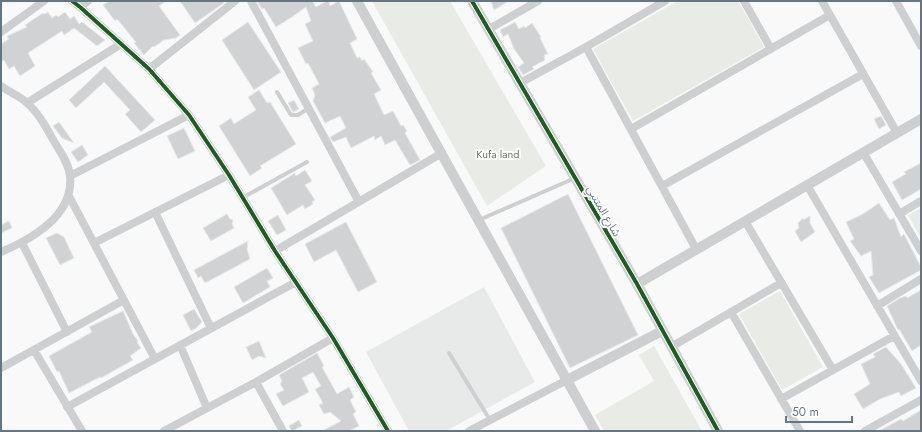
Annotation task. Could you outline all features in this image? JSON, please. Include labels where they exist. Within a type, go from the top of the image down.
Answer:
[{"type":"street","points":[[1,32],[44,1]]},
{"type":"street","points":[[72,1],[149,69],[189,115],[229,175],[275,251],[333,338],[388,431]]},
{"type":"street","points":[[80,7],[88,1]]},
{"type":"street","points":[[149,69],[235,1]]},
{"type":"street","points":[[252,1],[359,202]]},
{"type":"street","points":[[357,1],[595,431]]},
{"type":"street","name":"شارع المتنبي","points":[[472,1],[637,284],[718,431]]},
{"type":"street","points":[[489,29],[538,1]]},
{"type":"street","points":[[520,83],[665,1]]},
{"type":"street","points":[[744,1],[771,49]]},
{"type":"street","points":[[822,1],[897,133]]},
{"type":"street","points":[[896,1],[920,40]]},
{"type":"street","points":[[631,130],[830,15]]},
{"type":"street","points":[[27,103],[120,44]]},
{"type":"street","points":[[586,47],[696,249]]},
{"type":"street","points":[[662,186],[863,74]]},
{"type":"street","points":[[1,86],[27,103],[45,125],[63,156],[70,176],[69,196],[61,211],[45,228],[22,243],[1,252]]},
{"type":"street","points":[[70,176],[189,115]]},
{"type":"street","points":[[637,284],[921,119]]},
{"type":"street","points":[[863,152],[921,251]]},
{"type":"street","points":[[275,251],[442,153]]},
{"type":"street","points":[[94,243],[229,175]]},
{"type":"street","points":[[807,185],[921,382]]},
{"type":"street","points":[[69,196],[155,359]]},
{"type":"street","points":[[899,214],[921,201]]},
{"type":"street","points":[[155,212],[211,328]]},
{"type":"street","points":[[745,221],[833,370]]},
{"type":"street","points":[[22,243],[67,332]]},
{"type":"street","points":[[877,306],[921,279]]},
{"type":"street","points":[[67,407],[296,282]]},
{"type":"street","points":[[671,347],[782,283]]},
{"type":"street","points":[[1,368],[124,300]]},
{"type":"street","points":[[731,312],[800,431]]},
{"type":"street","points":[[469,431],[662,331]]},
{"type":"street","points":[[781,399],[894,336]]},
{"type":"street","points":[[164,431],[256,382],[333,338]]},
{"type":"street","points":[[180,345],[207,408]]},
{"type":"street","points":[[34,350],[82,431]]},
{"type":"street","points":[[914,368],[921,364]]},
{"type":"street","points":[[256,382],[283,431]]},
{"type":"street","points":[[869,430],[921,400]]},
{"type":"lane","points":[[277,92],[292,115],[298,115],[309,108]]},
{"type":"lane","points":[[242,198],[307,162]]},
{"type":"lane","points":[[479,220],[575,178]]},
{"type":"lane","points":[[449,353],[490,420]]},
{"type":"shaded area","points":[[484,287],[535,382],[446,431],[409,431],[366,352]]},
{"type":"green space","name":"Kufa land","points":[[372,1],[450,1],[546,166],[487,206]]},
{"type":"green space","points":[[678,1],[738,1],[764,47],[633,121],[593,49]]},
{"type":"green space","points":[[921,208],[921,238],[908,215]]},
{"type":"green space","points":[[780,291],[823,367],[782,390],[739,314]]},
{"type":"green space","points":[[654,346],[702,431],[604,431],[595,415],[654,381],[639,355]]},
{"type":"building","points":[[109,1],[166,1],[159,6],[180,35],[176,38],[164,40],[154,47],[153,46],[144,55],[134,43],[136,42],[117,19],[115,21],[103,5]]},
{"type":"building","points":[[180,1],[222,1],[224,3],[195,23]]},
{"type":"building","points":[[257,1],[314,1],[313,2],[316,7],[327,1],[329,1],[330,6],[339,1],[357,39],[350,43],[357,58],[360,57],[362,61],[364,59],[373,72],[371,73],[381,90],[374,94],[384,115],[393,111],[401,126],[403,125],[407,131],[405,133],[420,160],[410,165],[395,140],[385,145],[381,136],[375,140],[374,136],[351,148],[346,137],[333,142],[330,137],[346,128],[340,116],[325,123],[313,101],[315,95],[312,88],[319,84],[298,48],[313,41],[305,24],[311,21],[306,7],[276,27],[264,8],[262,9]]},
{"type":"building","points":[[491,1],[509,1],[494,10]]},
{"type":"building","points":[[48,12],[52,18],[56,15],[58,17],[65,12],[70,19],[74,16],[79,24],[82,22],[105,40],[97,46],[74,28],[64,35],[62,31],[28,53],[35,66],[20,76],[14,66],[9,69],[4,60],[1,62],[1,44],[9,39],[7,36],[27,27],[25,25],[43,13],[45,14]]},
{"type":"building","points":[[248,22],[281,72],[254,90],[222,40]]},
{"type":"building","points":[[515,22],[519,29],[524,26],[525,28],[532,23],[541,37],[540,38],[548,54],[544,55],[545,60],[532,67],[534,69],[523,75],[518,67],[524,63],[514,49],[508,34],[503,37],[500,30]]},
{"type":"building","points":[[105,66],[155,120],[141,132],[125,114],[130,110],[104,82],[76,108],[69,100]]},
{"type":"building","points":[[259,90],[267,103],[270,102],[296,144],[260,166],[262,168],[250,176],[219,126],[231,118],[234,124],[256,110],[248,97]]},
{"type":"building","points":[[294,100],[299,109],[293,112],[288,103]]},
{"type":"building","points":[[881,116],[886,125],[879,129],[874,119]]},
{"type":"building","points":[[59,122],[74,143],[62,138],[53,126]]},
{"type":"building","points":[[184,128],[195,151],[178,159],[167,136]]},
{"type":"building","points":[[82,145],[88,155],[78,162],[71,152]]},
{"type":"building","points":[[921,163],[921,189],[902,200],[892,182],[906,174],[904,172]]},
{"type":"building","points":[[305,170],[312,181],[305,185],[315,200],[312,202],[313,204],[305,209],[303,205],[287,215],[271,188],[295,173],[296,176]]},
{"type":"building","points":[[568,194],[638,335],[570,368],[501,228]]},
{"type":"building","points":[[879,203],[890,220],[894,218],[901,237],[904,234],[921,267],[921,270],[879,293],[869,277],[873,275],[871,251],[861,256],[850,241],[854,239],[846,222],[863,214]]},
{"type":"building","points":[[227,214],[230,219],[233,220],[232,224],[234,228],[211,241],[203,228]]},
{"type":"building","points":[[278,215],[286,230],[277,235],[268,221]]},
{"type":"building","points":[[810,216],[810,223],[815,232],[801,242],[795,231],[799,228],[798,223],[803,218],[803,220]]},
{"type":"building","points":[[9,221],[12,228],[1,233],[1,225]]},
{"type":"building","points":[[346,222],[377,282],[358,292],[336,250],[314,262],[305,244]]},
{"type":"building","points":[[57,233],[64,237],[74,258],[60,265],[46,238]]},
{"type":"building","points":[[248,241],[247,249],[250,259],[205,283],[201,276],[198,278],[194,270]]},
{"type":"building","points":[[267,268],[273,278],[267,281],[270,287],[243,303],[234,287]]},
{"type":"building","points":[[921,290],[921,345],[912,351],[899,329],[898,330],[887,306],[900,298],[906,296],[907,298]]},
{"type":"building","points":[[194,309],[202,322],[191,331],[183,315]]},
{"type":"building","points":[[123,311],[141,348],[130,356],[133,360],[101,378],[100,377],[69,393],[59,371],[57,372],[49,356],[92,332],[89,327]]},
{"type":"building","points":[[259,341],[266,358],[259,356],[252,360],[246,347]]},
{"type":"building","points":[[886,347],[901,364],[916,388],[901,396],[899,392],[880,399],[863,409],[854,394],[870,384],[861,364],[875,357],[873,354]]},
{"type":"building","points":[[317,353],[324,366],[322,367],[337,394],[349,387],[354,397],[350,400],[356,412],[353,414],[359,426],[349,431],[322,431],[341,421],[330,412],[324,414],[319,405],[323,403],[315,389],[321,386],[313,372],[302,378],[309,392],[283,406],[276,394],[284,390],[280,384],[282,381],[279,375]]},
{"type":"building","points":[[921,410],[921,431],[879,431],[901,419],[903,421]]},
{"type":"building","points":[[299,420],[302,426],[292,431],[289,426]]},
{"type":"cycle path","points":[[72,1],[149,69],[189,115],[229,175],[275,251],[333,338],[388,431]]},
{"type":"cycle path","points":[[472,1],[637,284],[718,431]]}]
